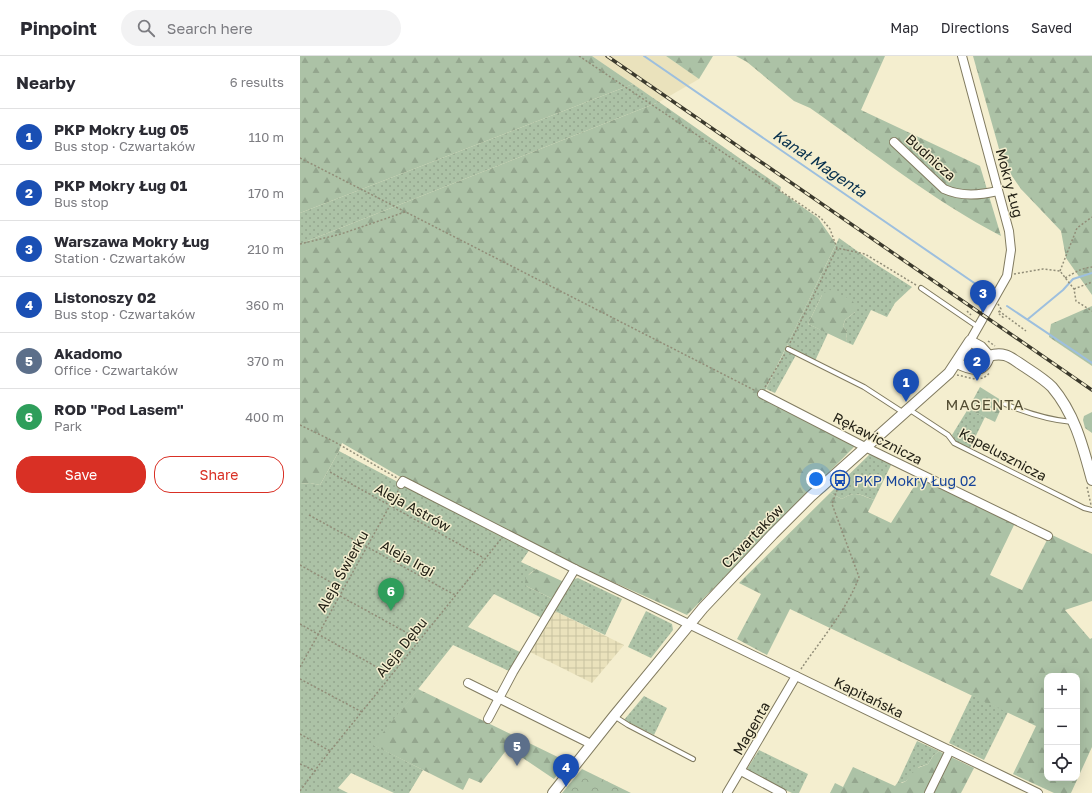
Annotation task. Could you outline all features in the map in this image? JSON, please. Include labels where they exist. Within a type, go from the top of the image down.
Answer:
[{"type":"street","name":"Mokry Ług","points":[[962,56],[1010,239],[1010,259],[1007,276],[986,314]]},
{"type":"street","name":"Budnicza","points":[[894,142],[944,189],[964,195],[985,194],[998,191]]},
{"type":"street","name":"Czwartaków","points":[[553,793],[689,624],[773,534],[811,496],[949,373],[957,363],[986,314]]},
{"type":"street","points":[[970,340],[981,347],[989,356]]},
{"type":"street","points":[[957,363],[971,369],[979,368],[987,361],[989,356],[1005,354],[1040,377],[1051,387],[1063,402],[1074,422],[1079,434],[1092,480]]},
{"type":"street","name":"Rękawicznicza","points":[[762,394],[865,447],[1048,536]]},
{"type":"street","name":"Kapitańska","points":[[402,483],[575,569],[1038,793]]},
{"type":"street","points":[[488,720],[499,698],[575,569]]},
{"type":"street","name":"Magenta","points":[[727,793],[796,676]]},
{"type":"street","points":[[468,683],[591,744]]},
{"type":"street","points":[[929,793],[950,750]]},
{"type":"street","points":[[741,771],[782,793]]},
{"type":"lane","points":[[921,288],[978,327]]},
{"type":"lane","name":"Kapelusznicza","points":[[788,349],[864,387],[948,435],[954,443],[1084,508],[1092,510]]},
{"type":"lane","points":[[1005,404],[1060,422],[1074,422]]},
{"type":"lane","points":[[614,716],[628,725],[693,759]]},
{"type":"path","points":[[300,158],[762,394],[788,349],[837,248],[830,228],[821,218],[579,56]]},
{"type":"path","points":[[300,244],[342,234],[405,212]]},
{"type":"path","points":[[1060,271],[1077,228],[1092,217]]},
{"type":"path","points":[[837,248],[865,254],[921,288]]},
{"type":"path","points":[[1065,278],[1077,272],[1080,268],[1092,267]]},
{"type":"path","points":[[1007,276],[1043,269],[1060,271],[1074,289],[1076,302],[1092,311]]},
{"type":"path","points":[[1074,289],[1092,282]]},
{"type":"path","points":[[995,310],[1001,299]]},
{"type":"path","points":[[998,304],[1001,309],[998,313],[1004,318]]},
{"type":"path","points":[[1000,311],[1026,331]]},
{"type":"path","points":[[986,339],[995,346]]},
{"type":"path","points":[[300,425],[335,442],[402,483]]},
{"type":"path","name":"Aleja Astrów","points":[[330,472],[485,559]]},
{"type":"path","points":[[796,676],[841,611],[855,588],[859,577],[832,504],[841,480]]},
{"type":"path","name":"Aleja Świerku","points":[[300,667],[402,483]]},
{"type":"path","name":"Aleja Irgi","points":[[309,515],[455,595]]},
{"type":"path","name":"Aleja Dębu","points":[[300,791],[505,534]]},
{"type":"path","points":[[300,565],[343,589]]},
{"type":"path","points":[[340,596],[420,640]]},
{"type":"path","points":[[300,624],[392,675]]},
{"type":"path","points":[[300,679],[362,712]]},
{"type":"path","points":[[300,734],[331,751]]},
{"type":"path","points":[[300,764],[316,771]]},
{"type":"shaded area","points":[[592,56],[666,56],[699,79],[659,102]]},
{"type":"shaded area","points":[[553,610],[624,645],[592,683],[528,651]]},
{"type":"green space","points":[[300,56],[592,56],[633,84],[300,213]]},
{"type":"green space","points":[[666,56],[713,56],[699,79]]},
{"type":"green space","points":[[736,56],[885,56],[861,110],[980,166],[1001,236],[951,207],[903,175],[810,108],[794,101],[747,62]]},
{"type":"green space","points":[[973,56],[1092,56],[1092,295],[1066,258],[1061,231],[1021,189],[1003,163]]},
{"type":"green space","points":[[633,84],[659,102],[300,244],[300,213]]},
{"type":"green space","points":[[659,102],[781,187],[780,191],[818,218],[836,244],[762,397],[856,445],[687,615],[577,566],[404,479],[342,443],[320,485],[310,483],[300,484],[300,244]]},
{"type":"green space","points":[[839,238],[874,263],[912,287],[895,303],[887,317],[871,310],[853,345],[846,342],[847,332],[843,326],[845,320],[855,312],[822,295],[808,324],[828,333],[815,361],[787,345]]},
{"type":"green space","points":[[828,289],[852,300],[855,305],[855,312],[845,320],[843,326],[847,332],[846,342],[808,324],[822,295]]},
{"type":"green space","points":[[1092,306],[1092,366],[1049,337],[1051,324]]},
{"type":"green space","points":[[785,350],[796,355],[775,393],[766,389]]},
{"type":"green space","points":[[974,350],[979,352],[981,357],[979,362],[974,364],[969,362],[967,357],[969,352]]},
{"type":"green space","points":[[980,387],[1004,402],[995,422],[968,409]]},
{"type":"green space","points":[[968,409],[985,417],[969,450],[956,442],[952,435]]},
{"type":"green space","points":[[1092,412],[1092,433],[1085,428],[1083,420],[1084,416]]},
{"type":"green space","points":[[339,451],[530,549],[521,562],[536,569],[529,574],[526,586],[553,599],[542,618],[494,594],[468,627],[522,653],[511,672],[453,645],[374,745],[423,770],[409,793],[394,793],[351,773],[338,788],[348,793],[300,793],[300,484],[310,483],[320,485]]},
{"type":"green space","points":[[871,453],[892,463],[874,500],[858,494],[847,496],[842,499],[830,493]]},
{"type":"green space","points":[[920,477],[1015,523],[990,575],[1022,590],[1050,534],[1092,554],[1092,601],[1065,610],[1090,639],[1092,638],[1092,747],[1080,773],[1080,673],[1044,673],[1044,781],[1076,781],[1071,793],[1054,793],[1013,774],[1036,726],[790,609],[767,655],[737,639],[761,594],[739,583],[830,493],[842,499],[847,496],[858,494],[874,500],[868,512],[891,523]]},
{"type":"green space","points":[[536,569],[564,582],[553,599],[526,586],[526,577]]},
{"type":"green space","points":[[578,578],[622,599],[605,635],[553,610],[571,580]]},
{"type":"green space","points":[[646,611],[672,624],[673,630],[651,658],[628,647]]},
{"type":"green space","points":[[418,689],[568,762],[554,779],[508,748],[481,783],[469,778],[463,790],[373,745]]},
{"type":"green space","points":[[972,695],[1008,712],[984,760],[949,743]]},
{"type":"green space","points":[[644,696],[667,708],[654,735],[624,720]]},
{"type":"green space","points":[[917,741],[939,751],[933,756],[928,764],[919,767],[906,781],[900,783],[898,782]]},
{"type":"green space","points":[[759,750],[808,774],[799,793],[792,793],[747,772],[747,769]]},
{"type":"green space","points":[[939,751],[944,754],[925,793],[830,793],[835,783],[843,787],[853,767],[895,786],[898,782],[902,783],[906,781],[915,769],[928,764],[933,756]]},
{"type":"green space","points":[[951,757],[974,768],[961,793],[934,793]]},
{"type":"green space","points":[[582,769],[631,793],[562,793]]},
{"type":"waterway","name":"Kanał Magenta","points":[[644,56],[983,289]]},
{"type":"waterway","points":[[1028,319],[1063,290],[1073,279],[1092,273]]},
{"type":"waterway","name":"Kanał Magenta","points":[[1007,306],[1092,363]]},
{"type":"railway","points":[[607,56],[1092,390]]},
{"type":"place","name":"Warszawa Mokry Ług","points":[[983,313]]},
{"type":"place","name":"PKP Mokry Ług 01","points":[[977,381]]},
{"type":"place","name":"PKP Mokry Ług 05","points":[[906,402]]},
{"type":"place","name":"PKP Mokry Ług 02","points":[[840,480]]},
{"type":"place","name":"ROD \"Pod Lasem\"","points":[[391,611]]},
{"type":"place","name":"Akadomo","points":[[517,766]]},
{"type":"place","name":"Listonoszy 02","points":[[566,787]]},
{"type":"district","name":"MAGENTA","points":[[985,404]]}]
